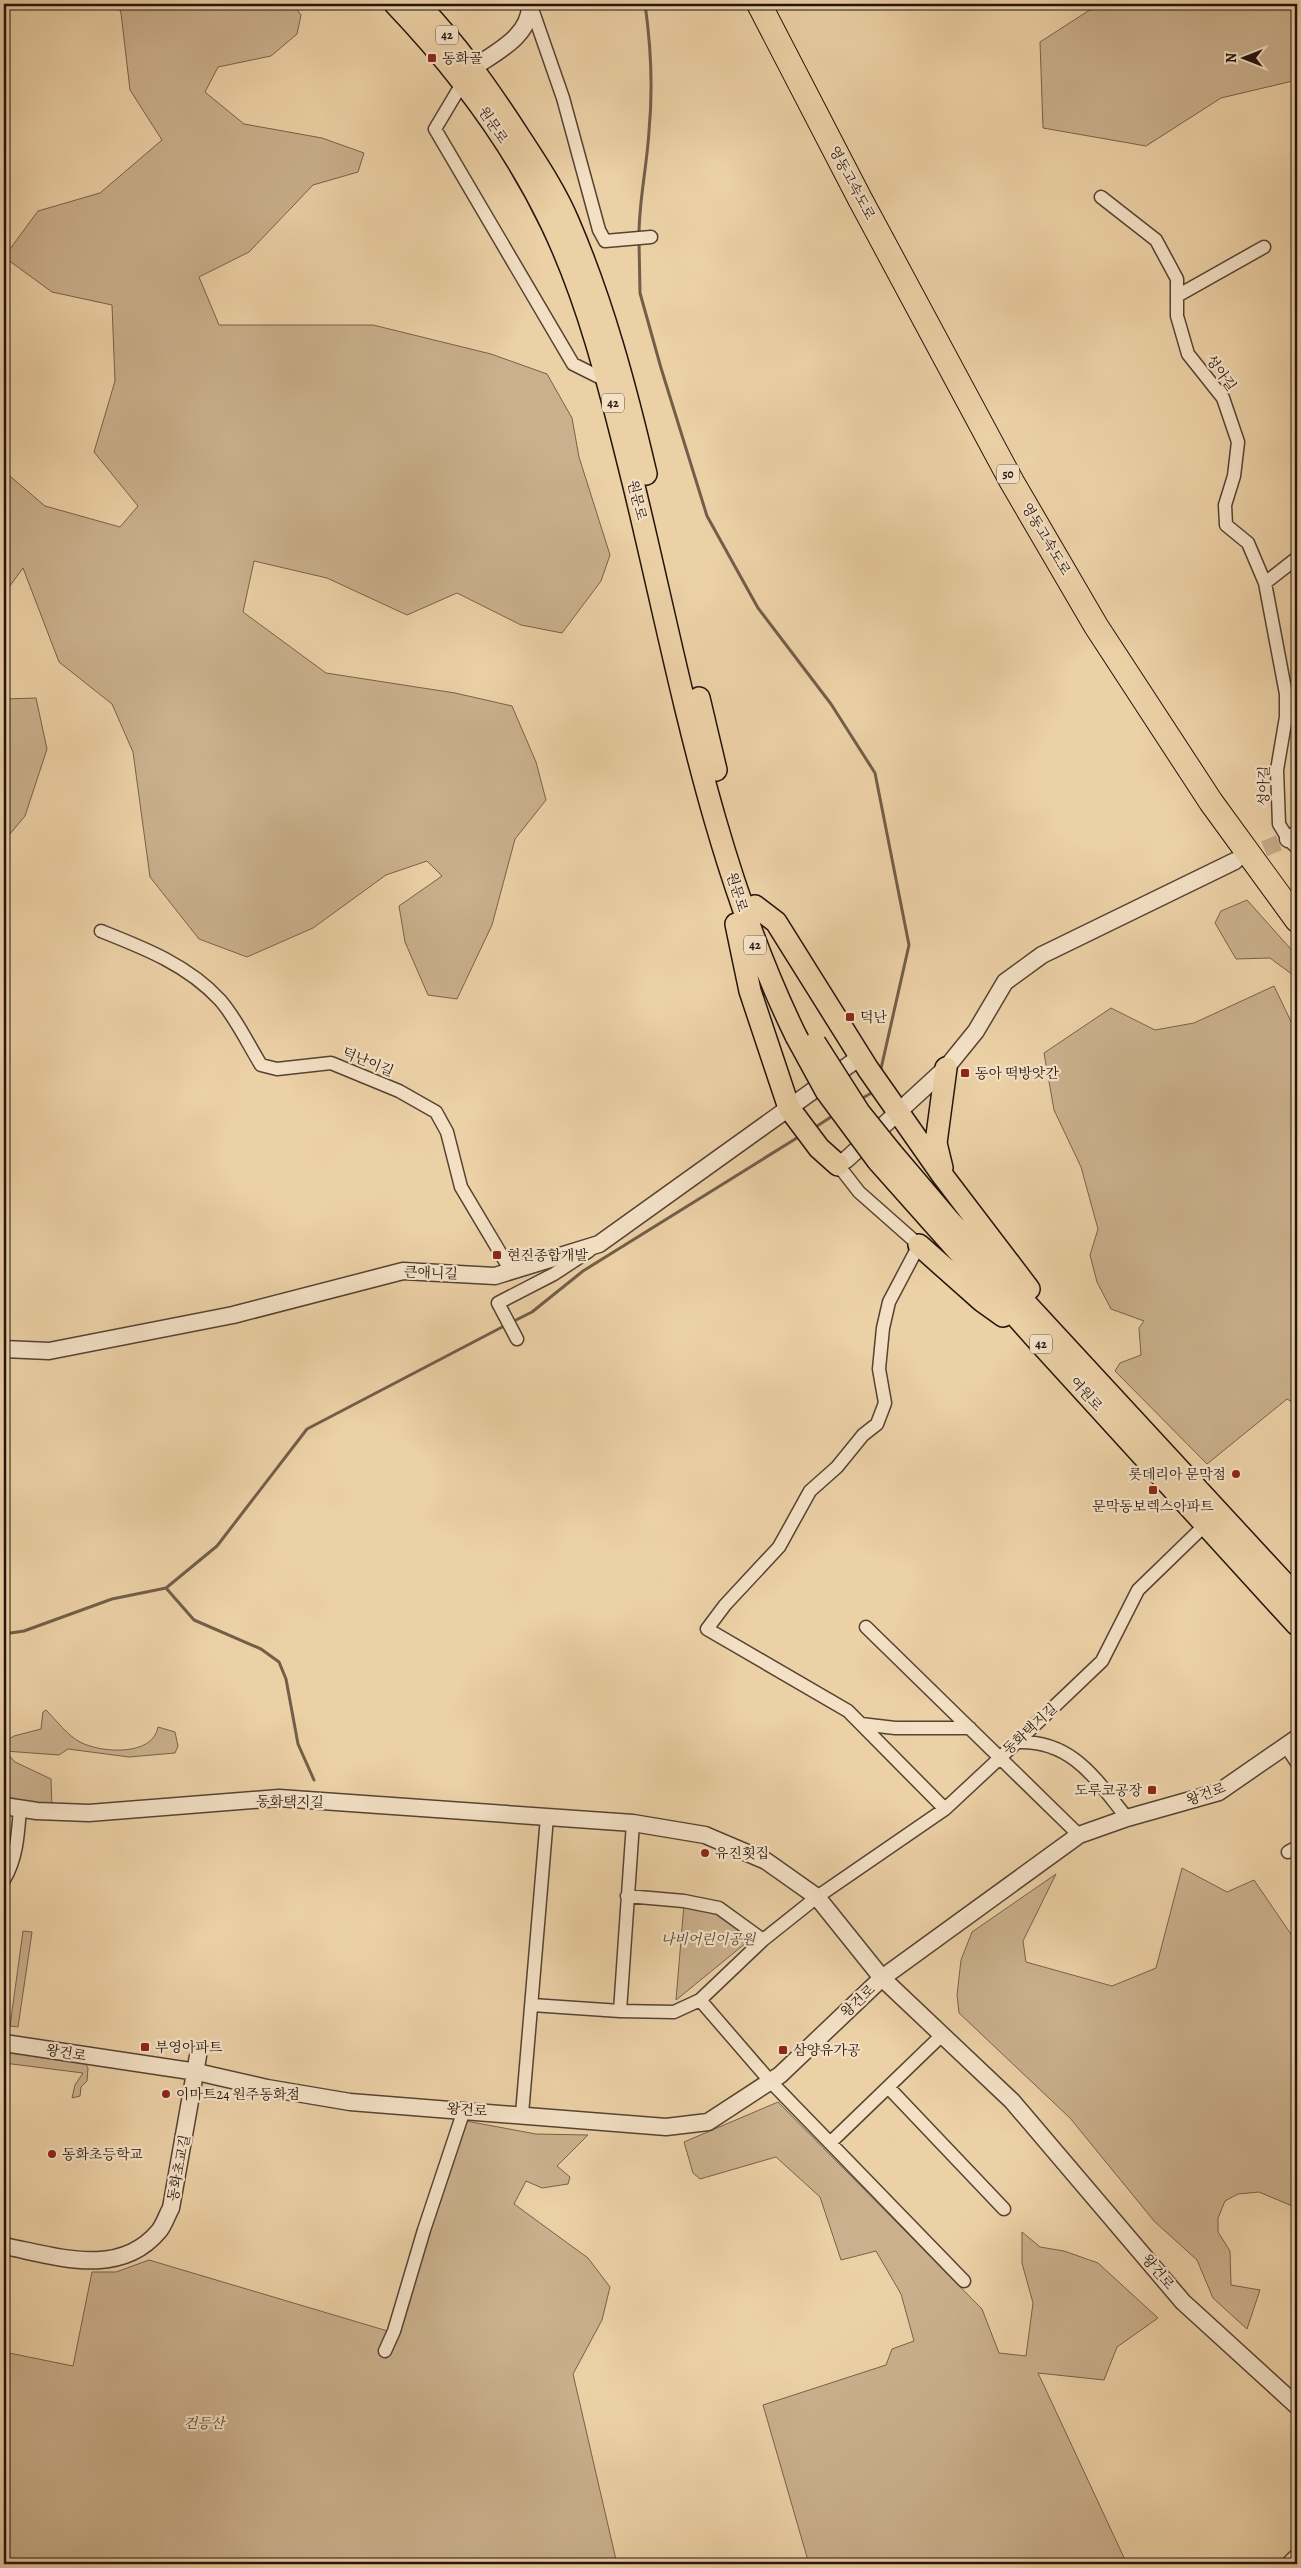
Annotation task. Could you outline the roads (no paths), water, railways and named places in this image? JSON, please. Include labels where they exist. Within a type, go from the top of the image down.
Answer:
[{"type":"highway","name":"원문로","points":[[395,4],[468,75],[538,164],[567,219],[589,272],[629,402],[707,734],[736,846],[802,1033]]},
{"type":"highway","name":"원문로","points":[[418,4],[441,27],[524,172],[551,224],[575,279],[607,381],[662,601],[693,740],[724,849],[749,929],[771,985],[802,1033]]},
{"type":"highway","name":"영동고속도로","points":[[759,4],[860,199],[1012,482],[1096,626],[1211,802],[1297,920]]},
{"type":"highway","name":"영동고속도로","points":[[775,4],[948,337],[1110,620],[1166,704],[1222,796],[1297,894]]},
{"type":"highway","points":[[724,849],[734,917],[750,991],[793,1114],[819,1148],[838,1165]]},
{"type":"highway","points":[[756,906],[776,922],[886,1096],[943,1176],[1040,1303],[1046,1338]]},
{"type":"highway","name":"여원로","points":[[802,1033],[826,1091],[1046,1338],[1212,1519],[1297,1625]]},
{"type":"highway","points":[[943,1176],[936,1143],[946,1068]]},
{"type":"highway","points":[[919,1245],[982,1301],[1046,1338]]},
{"type":"highway","name":"여원로","points":[[1212,1519],[1238,1533],[1297,1597]]},
{"type":"highway","points":[[1238,1533],[1264,1533]]},
{"type":"street","points":[[530,5],[525,28],[468,75],[435,129],[573,364],[607,381]]},
{"type":"street","points":[[530,5],[563,98],[599,230],[605,241],[648,237]]},
{"type":"street","name":"성아길","points":[[1101,197],[1156,240],[1177,279],[1177,316],[1188,354],[1223,398],[1238,442],[1234,476],[1225,505],[1226,525],[1248,543],[1265,583],[1286,694],[1286,717],[1277,770],[1279,824],[1294,840]]},
{"type":"street","points":[[1177,296],[1264,247]]},
{"type":"street","points":[[1265,583],[1297,558]]},
{"type":"street","points":[[945,1809],[848,1711],[706,1630],[725,1605],[779,1547],[810,1491],[837,1467],[863,1435],[877,1424],[885,1404],[879,1369],[883,1328],[890,1302],[919,1245],[858,1192],[838,1165],[848,1159],[946,1068],[976,1030],[1006,982],[1042,955],[1235,861]]},
{"type":"street","name":"덕난이길","points":[[101,931],[150,951],[184,969],[220,1000],[261,1065],[277,1068],[331,1063],[399,1090],[436,1112],[447,1132],[461,1187],[511,1271]]},
{"type":"street","name":"큰애니길","points":[[4,1349],[49,1351],[233,1315],[403,1271],[495,1276],[599,1244],[793,1114],[864,1063]]},
{"type":"street","points":[[515,1336],[498,1303],[554,1274],[599,1244]]},
{"type":"street","name":"동화택지길","points":[[532,2004],[620,2011],[674,2012],[700,2000],[763,1940],[816,1897],[945,1809],[1017,1742],[1102,1661],[1138,1590],[1212,1519]]},
{"type":"street","points":[[866,1627],[1080,1834]]},
{"type":"street","points":[[861,1724],[895,1728],[970,1728]]},
{"type":"street","points":[[1017,1742],[1038,1741],[1061,1750],[1095,1778],[1127,1818]]},
{"type":"street","points":[[1292,1742],[1297,1763]]},
{"type":"street","name":"왕건로","points":[[4,2043],[198,2064],[266,2088],[350,2102],[522,2114],[666,2127],[708,2122],[780,2075],[882,1978],[1080,1834],[1127,1818],[1218,1792],[1292,1742]]},
{"type":"street","name":"동화택지길","points":[[4,1806],[89,1812],[279,1798],[633,1823],[705,1835],[766,1861],[816,1897],[882,1978]]},
{"type":"street","points":[[4,1880],[10,1869],[17,1846],[20,1808]]},
{"type":"street","points":[[522,2114],[546,1817]]},
{"type":"street","points":[[620,2011],[633,1823]]},
{"type":"street","points":[[628,1896],[684,1901],[719,1908],[763,1940]]},
{"type":"street","name":"왕건로","points":[[882,1978],[1012,2101],[1183,2302],[1297,2406]]},
{"type":"street","points":[[700,2000],[770,2081],[964,2281]]},
{"type":"street","points":[[830,2143],[942,2035]]},
{"type":"street","name":"동화초교길","points":[[4,2246],[91,2262],[111,2260],[147,2244],[160,2230],[171,2208],[198,2064]]},
{"type":"street","points":[[888,2087],[1004,2209]]},
{"type":"street","points":[[385,2351],[394,2331],[424,2230],[464,2110]]},
{"type":"street","points":[[1290,2564],[1297,2557]]},
{"type":"waterway","points":[[639,235],[651,99],[649,36],[645,4]]},
{"type":"waterway","points":[[639,241],[640,293],[707,516],[758,608],[831,704],[875,773],[909,945],[880,1073]]},
{"type":"waterway","points":[[859,1100],[875,1091]]},
{"type":"waterway","points":[[814,1128],[834,1115]]},
{"type":"waterway","points":[[512,1322],[532,1312],[583,1271],[800,1136]]},
{"type":"waterway","points":[[4,1634],[24,1631],[112,1599],[166,1588],[217,1546],[307,1429],[506,1325]]},
{"type":"waterway","points":[[166,1588],[194,1620],[261,1649],[279,1662],[286,1679],[298,1744],[314,1780]]},
{"type":"tunnel","points":[[1242,858],[1288,839]]},
{"type":"place","name":"동화골","points":[[432,58]]},
{"type":"place","name":"덕난","points":[[850,1017]]},
{"type":"place","name":"동아 떡방앗간","points":[[965,1073]]},
{"type":"place","name":"현진종합개발","points":[[497,1255]]},
{"type":"place","name":"롯데리아 문막점","points":[[1236,1474]]},
{"type":"place","name":"문막동보렉스아파트","points":[[1153,1490]]},
{"type":"place","name":"도루코공장","points":[[1152,1790]]},
{"type":"place","name":"유진횟집","points":[[705,1853]]},
{"type":"place","name":"부영아파트","points":[[145,2047]]},
{"type":"place","name":"삼양유가공","points":[[783,2050]]},
{"type":"place","name":"이마트24 원주동화점","points":[[166,2094]]},
{"type":"place","name":"동화초등학교","points":[[52,2154]]},
{"type":"park label","name":"나비어린이공원","points":[[708,1939]]},
{"type":"park label","name":"건등산","points":[[204,2423]]}]
